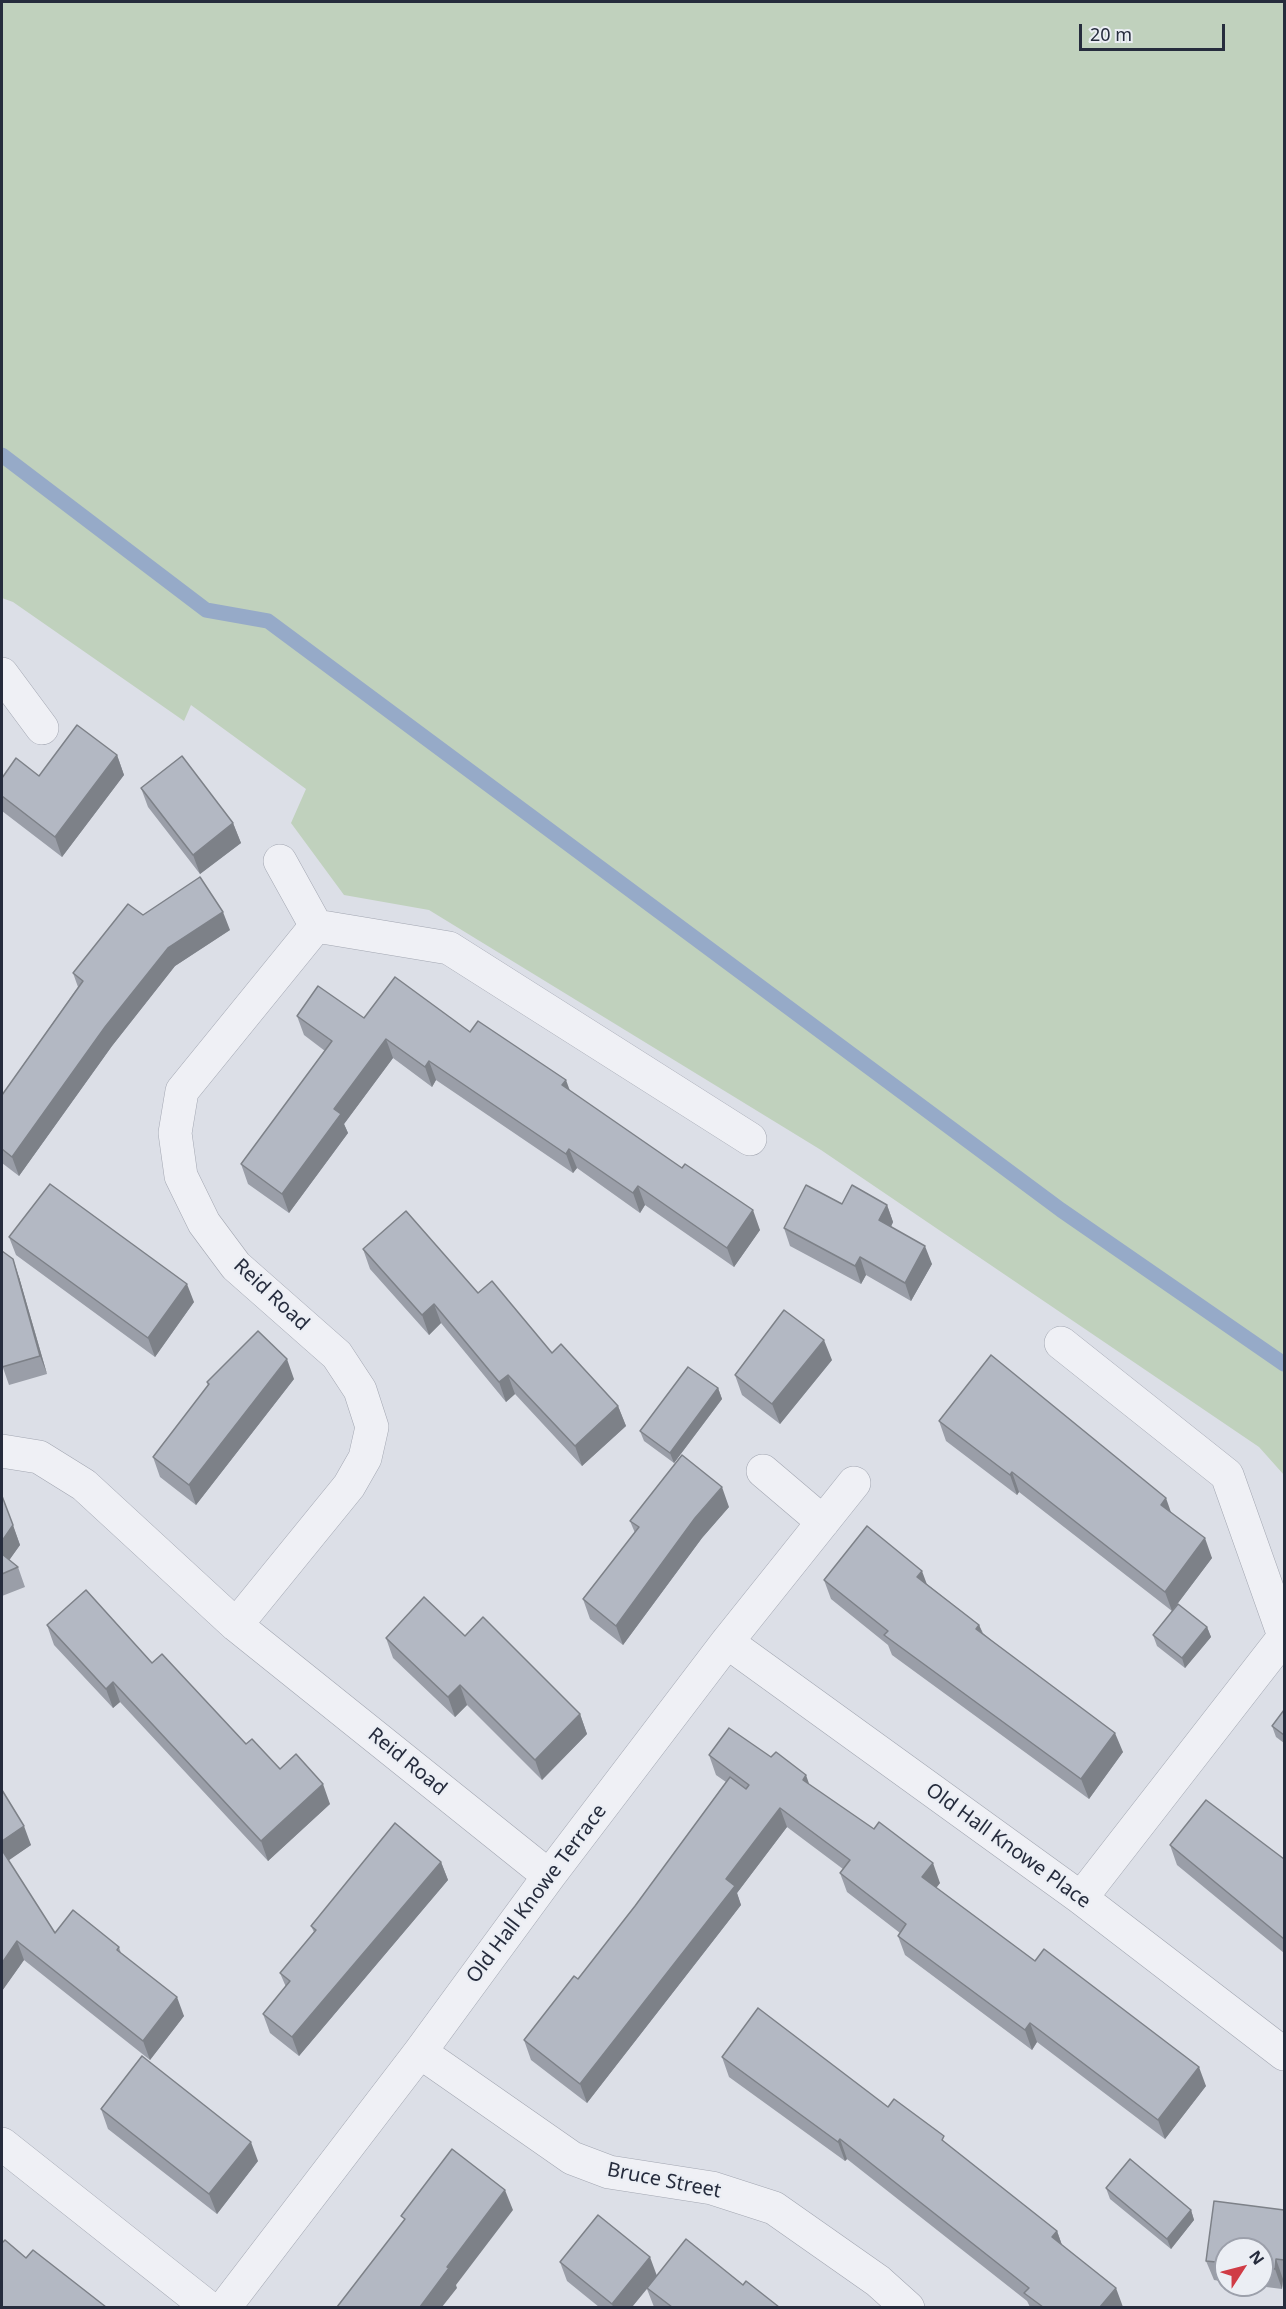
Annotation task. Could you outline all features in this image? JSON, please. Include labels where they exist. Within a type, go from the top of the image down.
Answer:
[{"type":"street","points":[[2,674],[42,728]]},
{"type":"street","points":[[280,861],[316,926],[449,948],[750,1139]]},
{"type":"street","name":"Reid Road","points":[[236,1625],[349,1486],[365,1458],[372,1427],[360,1390],[337,1355],[236,1266],[204,1223],[182,1176],[175,1133],[183,1091],[316,926]]},
{"type":"street","points":[[1060,1343],[1227,1475],[1284,1636],[1081,1898]]},
{"type":"street","name":"Reid Road","points":[[2,1450],[39,1457],[84,1485],[236,1625],[549,1876]]},
{"type":"street","points":[[763,1471],[822,1522]]},
{"type":"street","name":"Old Hall Knowe Terrace","points":[[224,2307],[420,2052],[549,1876],[727,1642],[854,1483]]},
{"type":"street","name":"Old Hall Knowe Place","points":[[727,1642],[1081,1898],[1284,2054]]},
{"type":"street","name":"Bruce Street","points":[[420,2052],[572,2158],[609,2172],[712,2188],[774,2208],[878,2281],[908,2307]]},
{"type":"street","points":[[2,2144],[209,2307]]},
{"type":"green space","points":[[2,2],[1284,2],[1284,1475],[1259,1447],[821,1150],[429,910],[344,895],[291,823],[306,789],[191,705],[184,721],[13,602],[2,598]]},
{"type":"building","points":[[77,725],[117,755],[55,837],[2,796],[2,778],[16,758],[39,776]]},
{"type":"building","points":[[182,756],[233,823],[193,855],[141,788]]},
{"type":"building","points":[[200,877],[223,912],[168,948],[105,1027],[12,1157],[2,1149],[2,1095],[83,981],[73,973],[128,904],[143,915]]},
{"type":"building","points":[[395,977],[470,1032],[478,1021],[566,1080],[562,1085],[682,1168],[685,1164],[753,1210],[727,1248],[638,1186],[633,1193],[569,1149],[566,1154],[429,1061],[425,1067],[386,1039],[334,1109],[341,1114],[282,1194],[241,1164],[332,1041],[297,1016],[318,986],[364,1018]]},
{"type":"building","points":[[50,1184],[187,1284],[148,1338],[9,1237]]},
{"type":"building","points":[[806,1185],[842,1204],[852,1185],[887,1205],[879,1220],[925,1246],[905,1283],[860,1257],[855,1266],[784,1228]]},
{"type":"building","points":[[406,1211],[478,1293],[492,1281],[552,1353],[561,1344],[618,1406],[575,1446],[508,1375],[499,1382],[434,1304],[422,1315],[363,1249]]},
{"type":"building","points":[[2,1251],[13,1259],[40,1356],[2,1367]]},
{"type":"building","points":[[784,1310],[824,1340],[772,1404],[735,1375]]},
{"type":"building","points":[[258,1331],[287,1359],[189,1485],[153,1457],[209,1384],[207,1382]]},
{"type":"building","points":[[991,1355],[1166,1498],[1161,1505],[1205,1538],[1165,1592],[1012,1472],[1010,1475],[939,1421]]},
{"type":"building","points":[[688,1367],[718,1388],[670,1453],[640,1431]]},
{"type":"building","points":[[682,1455],[722,1487],[695,1518],[616,1626],[583,1599],[639,1527],[630,1521]]},
{"type":"building","points":[[2,1496],[13,1525],[2,1541]]},
{"type":"building","points":[[867,1526],[922,1571],[917,1577],[979,1625],[976,1629],[1115,1733],[1081,1779],[884,1635],[888,1631],[824,1580]]},
{"type":"building","points":[[2,1554],[18,1567],[2,1574]]},
{"type":"building","points":[[86,1590],[152,1663],[162,1654],[246,1744],[252,1739],[280,1769],[296,1754],[323,1784],[261,1841],[113,1682],[106,1689],[47,1625]]},
{"type":"building","points":[[424,1597],[465,1636],[483,1617],[580,1714],[535,1760],[460,1685],[448,1697],[386,1638]]},
{"type":"building","points":[[1178,1604],[1207,1627],[1182,1658],[1153,1635]]},
{"type":"building","points":[[1284,1710],[1284,1735],[1272,1726]]},
{"type":"building","points":[[729,1728],[771,1757],[776,1752],[806,1775],[803,1780],[874,1829],[879,1822],[933,1863],[922,1877],[1035,1961],[1044,1949],[1199,2067],[1158,2120],[1030,2023],[1025,2030],[898,1936],[906,1924],[840,1873],[850,1860],[780,1808],[726,1879],[735,1886],[580,2084],[524,2040],[574,1976],[578,1979],[730,1777],[746,1789],[749,1785],[709,1755]]},
{"type":"building","points":[[2,1790],[24,1826],[2,1841]]},
{"type":"building","points":[[1206,1800],[1284,1859],[1284,1939],[1170,1845]]},
{"type":"building","points":[[395,1823],[441,1862],[292,2037],[263,2014],[290,1981],[280,1973],[316,1930],[311,1926]]},
{"type":"building","points":[[2,1850],[55,1933],[73,1910],[119,1947],[117,1950],[177,1997],[143,2041],[17,1941],[2,1963]]},
{"type":"building","points":[[758,2008],[888,2107],[894,2099],[944,2136],[942,2140],[1057,2231],[1052,2237],[1116,2288],[1100,2307],[1043,2307],[1024,2293],[1029,2288],[840,2139],[838,2142],[722,2057]]},
{"type":"building","points":[[142,2056],[251,2142],[209,2194],[101,2109]]},
{"type":"building","points":[[452,2149],[505,2190],[447,2267],[449,2268],[420,2307],[337,2307],[405,2219],[401,2216]]},
{"type":"building","points":[[1130,2159],[1191,2210],[1167,2239],[1106,2188]]},
{"type":"building","points":[[1214,2201],[1284,2210],[1284,2260],[1276,2259],[1275,2269],[1274,2237],[1214,2237],[1214,2262],[1206,2261]]},
{"type":"building","points":[[598,2215],[650,2257],[612,2304],[560,2262]]},
{"type":"building","points":[[686,2239],[743,2285],[746,2281],[779,2307],[672,2307],[647,2288]]},
{"type":"building","points":[[5,2240],[26,2258],[33,2250],[106,2307],[2,2307],[2,2241]]},
{"type":"waterway","points":[[2,455],[206,610],[268,621],[1061,1210],[1284,1364]]}]
